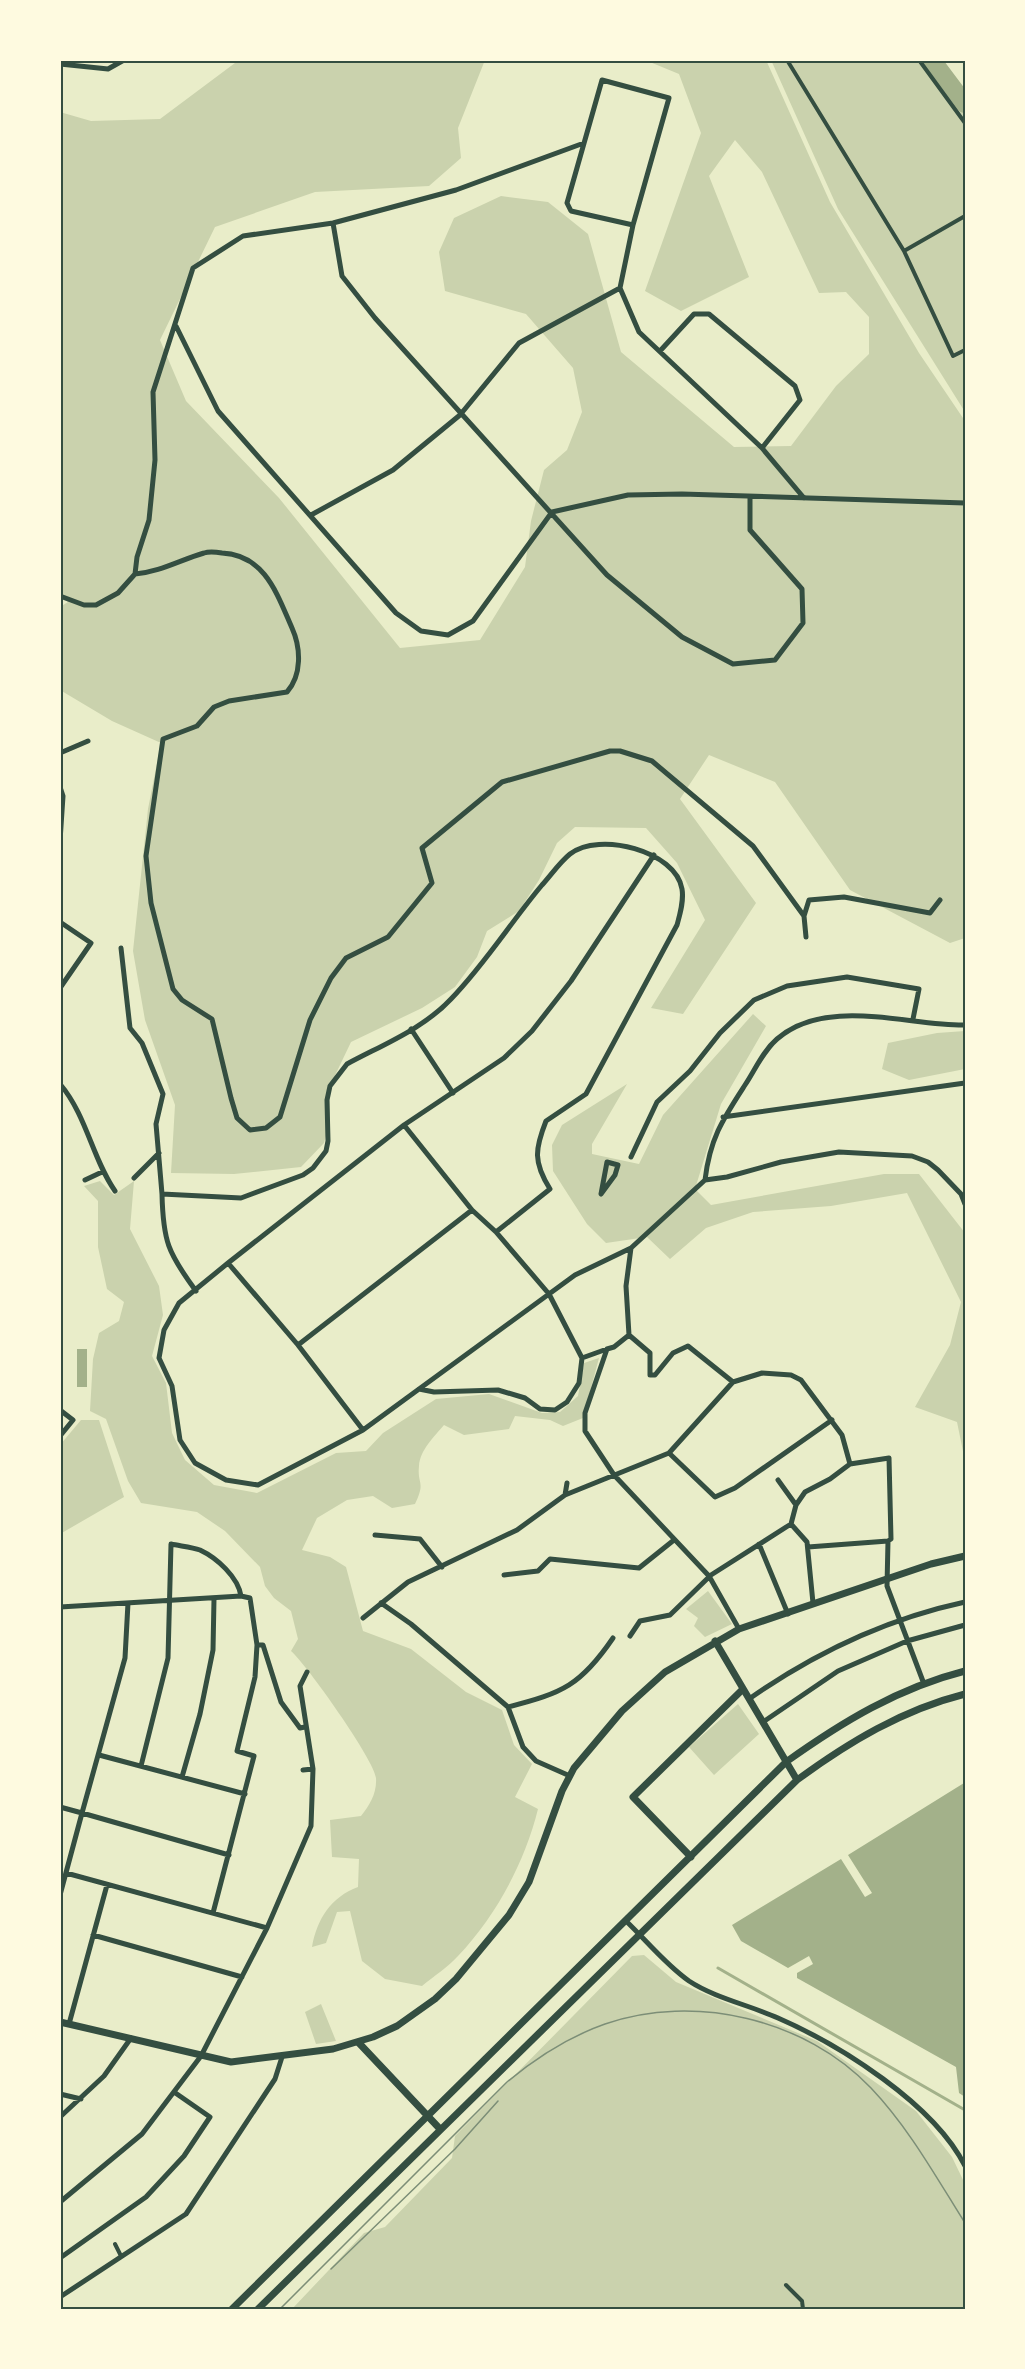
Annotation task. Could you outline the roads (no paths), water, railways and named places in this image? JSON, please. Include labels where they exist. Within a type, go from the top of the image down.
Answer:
[{"type":"street","points":[[60,64],[108,69],[124,60]]},
{"type":"street","points":[[787,60],[904,251],[953,356],[965,350]]},
{"type":"street","points":[[919,60],[965,123]]},
{"type":"street","points":[[633,225],[571,211],[567,203],[602,80],[669,98],[633,225],[620,288],[639,332],[762,448],[804,498]]},
{"type":"street","points":[[60,596],[84,605],[96,605],[118,593],[135,574],[137,557],[148,520],[155,460],[153,392],[193,268],[243,236],[333,223],[456,190],[584,143]]},
{"type":"street","points":[[904,251],[965,216]]},
{"type":"street","points":[[333,223],[342,276],[375,318],[460,415],[608,575],[682,637],[733,664],[775,660],[803,623],[802,589],[750,530],[750,498]]},
{"type":"street","points":[[311,515],[393,470],[460,415],[519,343],[620,288]]},
{"type":"street","points":[[660,351],[694,314],[708,314],[795,386],[800,400],[762,448]]},
{"type":"street","points":[[176,326],[218,411],[396,613],[421,631],[448,635],[473,621],[552,513],[628,495],[682,494],[750,498],[965,503]]},
{"type":"street","points":[[135,574],[151,573],[207,552],[230,553],[252,560],[264,572],[274,588],[295,635],[298,649],[297,675],[287,692],[229,701],[214,707],[197,726],[163,739],[146,856],[151,903],[174,989],[182,1000],[212,1019],[237,1118],[250,1130],[266,1128],[280,1117],[310,1020],[336,971],[346,958],[388,937],[432,883],[422,848],[501,783],[610,751],[620,751],[652,761],[753,846],[804,916]]},
{"type":"street","points":[[60,753],[88,741]]},
{"type":"street","points":[[60,787],[63,796],[60,841]]},
{"type":"street","points":[[162,1194],[241,1198],[313,1168],[326,1151],[327,1100],[336,1075],[347,1064],[411,1029],[451,999],[530,899],[571,853],[597,845],[612,844],[628,846],[654,855],[675,875],[682,888],[682,907],[677,925],[586,1094],[546,1121],[539,1138],[537,1156],[538,1170],[550,1189],[496,1232]]},
{"type":"street","points":[[654,855],[571,981],[532,1031],[504,1058],[404,1125],[179,1303],[164,1330],[159,1358],[172,1386],[180,1440],[195,1463],[226,1480],[258,1485],[363,1430],[575,1275],[631,1248],[705,1180],[727,1177],[781,1162],[838,1152],[912,1156],[928,1162],[963,1193],[965,1204]]},
{"type":"street","points":[[806,937],[804,916],[809,900],[844,897],[930,913],[940,900]]},
{"type":"street","points":[[60,922],[91,943],[60,988]]},
{"type":"street","points":[[121,948],[130,1028],[142,1043],[163,1094],[156,1124],[163,1231],[173,1260],[196,1290]]},
{"type":"street","points":[[631,1157],[657,1102],[690,1071],[720,1033],[754,1000],[787,986],[847,977],[919,989],[913,1019]]},
{"type":"street","points":[[705,1180],[709,1148],[723,1117],[763,1056],[775,1041],[792,1030],[811,1023],[852,1016],[913,1019],[965,1025]]},
{"type":"street","points":[[411,1029],[453,1093]]},
{"type":"street","points":[[723,1117],[965,1083]]},
{"type":"street","points":[[60,1084],[80,1116],[102,1172],[115,1191]]},
{"type":"street","points":[[404,1125],[472,1210],[496,1232],[549,1294],[582,1358],[579,1383],[567,1402],[555,1410],[540,1410],[525,1398],[498,1390],[434,1392],[418,1389]]},
{"type":"street","points":[[134,1178],[159,1153]]},
{"type":"street","points":[[607,1162],[618,1165],[615,1175],[601,1194],[607,1162]]},
{"type":"street","points":[[85,1180],[102,1172]]},
{"type":"street","points":[[298,1344],[472,1210]]},
{"type":"street","points":[[631,1248],[626,1286],[629,1335],[650,1353],[650,1375],[655,1375],[673,1353],[688,1346],[733,1382]]},
{"type":"street","points":[[228,1263],[298,1344],[363,1430]]},
{"type":"street","points":[[582,1358],[614,1347],[629,1335]]},
{"type":"street","points":[[607,1349],[585,1413],[585,1431],[614,1475],[710,1580],[739,1629]]},
{"type":"street","points":[[363,1618],[408,1582],[518,1530],[565,1495],[669,1454],[733,1382],[762,1374],[791,1375],[809,1388],[832,1420],[846,1444],[850,1464]]},
{"type":"street","points":[[60,1410],[73,1420],[60,1436]]},
{"type":"street","points":[[669,1454],[715,1497],[735,1488],[832,1420]]},
{"type":"street","points":[[630,1636],[640,1621],[670,1615],[710,1580],[711,1575],[791,1524],[796,1504],[805,1492],[830,1479],[850,1464],[889,1458],[892,1524],[891,1539],[888,1541],[886,1579],[924,1684]]},
{"type":"street","points":[[778,1480],[796,1504]]},
{"type":"street","points":[[565,1495],[567,1483]]},
{"type":"street","points":[[791,1524],[807,1542],[813,1603]]},
{"type":"street","points":[[375,1535],[420,1539],[442,1567]]},
{"type":"street","points":[[504,1575],[538,1571],[550,1559],[639,1568],[674,1540]]},
{"type":"street","points":[[808,1547],[888,1541]]},
{"type":"street","points":[[141,1766],[168,1658],[171,1544],[200,1550],[224,1567],[240,1589],[241,1596]]},
{"type":"street","points":[[759,1544],[788,1614]]},
{"type":"street","points":[[60,2022],[231,2062],[282,2057],[358,2042],[397,2025],[435,1999],[456,1979],[509,1915],[529,1882],[574,1768],[613,1721],[665,1672],[739,1629],[886,1579],[965,1556]]},
{"type":"street","points":[[60,1607],[241,1596],[250,1598],[257,1645],[255,1677],[237,1751],[254,1756],[213,1913]]},
{"type":"street","points":[[182,1777],[200,1714],[213,1650],[214,1599]]},
{"type":"street","points":[[749,1699],[780,1677],[837,1645],[900,1618],[965,1602]]},
{"type":"street","points":[[60,1895],[124,1658],[128,1603]]},
{"type":"street","points":[[381,1603],[411,1624],[508,1707],[523,1747],[536,1761],[570,1776]]},
{"type":"street","points":[[763,1722],[838,1671],[907,1641],[965,1625]]},
{"type":"street","points":[[508,1707],[542,1698],[580,1678],[593,1666],[613,1638]]},
{"type":"street","points":[[716,1641],[797,1780]]},
{"type":"street","points":[[257,1645],[263,1645],[281,1702],[300,1728],[305,1727]]},
{"type":"street","points":[[231,2309],[786,1762],[854,1717],[924,1684],[965,1671]]},
{"type":"street","points":[[60,2202],[142,2134],[174,2092],[201,2056],[267,1928],[311,1826],[312,1769],[300,1686],[307,1672]]},
{"type":"street","points":[[691,1857],[633,1797],[744,1689]]},
{"type":"street","points":[[258,2309],[797,1780],[844,1747],[884,1724],[911,1711],[965,1694]]},
{"type":"street","points":[[99,1755],[245,1794]]},
{"type":"street","points":[[303,1770],[312,1769]]},
{"type":"street","points":[[60,1807],[229,1855]]},
{"type":"street","points":[[66,1873],[267,1928]]},
{"type":"street","points":[[69,2024],[107,1885]]},
{"type":"street","points":[[626,1921],[689,1981],[821,2037],[891,2086],[920,2108],[938,2126],[965,2166]]},
{"type":"street","points":[[93,1935],[242,1977]]},
{"type":"street","points":[[60,2116],[104,2076],[131,2038]]},
{"type":"street","points":[[358,2042],[440,2129]]},
{"type":"street","points":[[60,2296],[186,2214],[275,2079],[282,2057]]},
{"type":"street","points":[[60,2258],[146,2197],[184,2156],[210,2117],[174,2092]]},
{"type":"street","points":[[60,2094],[81,2099]]},
{"type":"street","points":[[115,2244],[122,2257]]},
{"type":"street","points":[[786,2285],[802,2301],[803,2309]]},
{"type":"waterway","points":[[932,60],[965,104]]},
{"type":"waterway","points":[[718,1968],[965,2110]]},
{"type":"tram line","points":[[280,2309],[507,2082],[541,2056],[566,2041],[605,2024],[639,2015],[675,2011],[711,2012],[747,2018],[782,2029],[815,2045],[845,2064],[871,2088],[898,2120],[965,2223]]},
{"type":"tram line","points":[[331,2269],[455,2149],[498,2101]]}]
